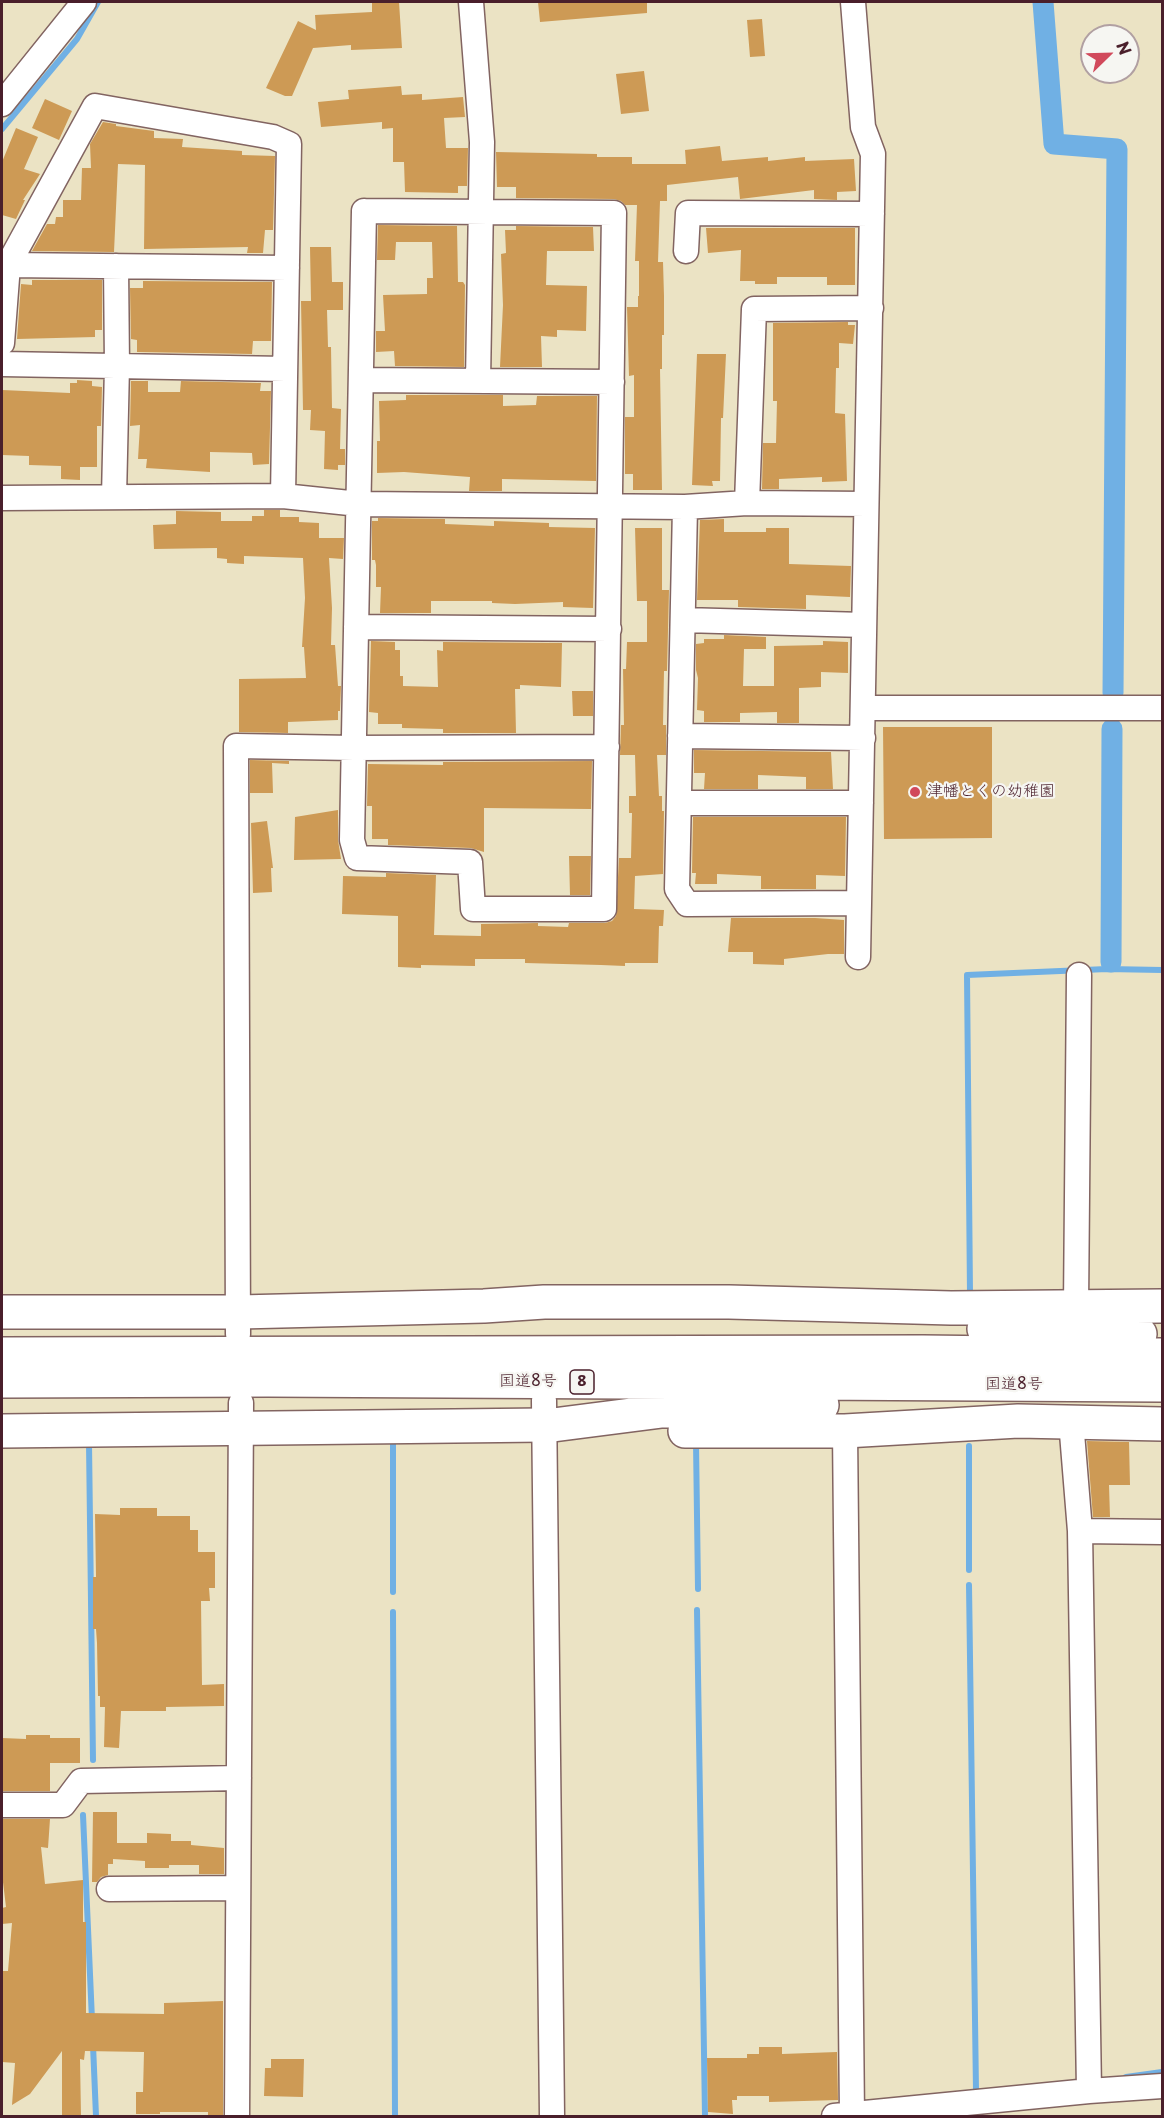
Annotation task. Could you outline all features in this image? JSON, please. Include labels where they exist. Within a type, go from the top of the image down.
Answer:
[{"type":"highway","points":[[2,1312],[239,1323],[544,1302],[729,1302],[951,1308],[1162,1306]]},
{"type":"highway","points":[[484,1306],[501,1317],[543,1319],[700,1320],[901,1328],[1087,1331],[1162,1336]]},
{"type":"highway","name":"国道8号","points":[[2,1354],[923,1352],[1162,1355]]},
{"type":"highway","name":"国道8号","points":[[2,1382],[279,1380],[1162,1385]]},
{"type":"highway","points":[[2,1431],[241,1415],[547,1417],[662,1411],[1162,1396]]},
{"type":"highway","points":[[547,1417],[597,1431],[845,1431],[1018,1421],[1162,1424]]},
{"type":"street","points":[[2,104],[84,2]]},
{"type":"street","points":[[471,2],[482,142],[478,381]]},
{"type":"street","points":[[853,2],[863,127],[873,154],[858,957]]},
{"type":"street","points":[[2,343],[8,265],[95,106],[273,137],[289,144],[283,496]]},
{"type":"street","points":[[364,211],[481,212],[614,213],[604,909],[473,909],[470,862],[357,858],[352,840],[364,211]]},
{"type":"street","points":[[686,251],[688,213],[872,214]]},
{"type":"street","points":[[8,265],[287,268]]},
{"type":"street","points":[[114,497],[117,366],[116,266]]},
{"type":"street","points":[[747,503],[754,309],[871,309]]},
{"type":"street","points":[[2,364],[285,369]]},
{"type":"street","points":[[361,380],[612,382]]},
{"type":"street","points":[[2,498],[283,496],[359,504],[685,507],[747,503],[866,504]]},
{"type":"street","points":[[685,507],[677,889],[687,904],[859,903]]},
{"type":"street","points":[[682,620],[864,625]]},
{"type":"street","points":[[356,627],[609,628]]},
{"type":"street","points":[[863,708],[1162,708]]},
{"type":"street","points":[[680,736],[862,738]]},
{"type":"street","points":[[239,1323],[236,746],[607,747]]},
{"type":"street","points":[[679,802],[861,803]]},
{"type":"street","points":[[1076,1306],[1079,975]]},
{"type":"street","points":[[237,2116],[241,1415]]},
{"type":"street","points":[[547,1417],[552,2116]]},
{"type":"street","points":[[1071,1421],[1080,1531],[1089,2091]]},
{"type":"street","points":[[845,1431],[846,2116],[1089,2091],[1162,2086]]},
{"type":"street","points":[[1080,1531],[1162,1532]]},
{"type":"street","points":[[2,1805],[63,1805],[81,1781],[239,1778]]},
{"type":"street","points":[[110,1889],[238,1888]]},
{"type":"building","points":[[399,2],[402,48],[351,50],[351,45],[313,48],[292,96],[285,96],[266,88],[298,21],[316,30],[315,15],[372,12],[372,3]]},
{"type":"building","points":[[538,2],[647,2],[647,13],[540,22]]},
{"type":"building","points":[[762,19],[765,56],[750,57],[747,20]]},
{"type":"building","points":[[644,71],[649,111],[621,114],[616,74]]},
{"type":"building","points":[[401,86],[402,95],[422,94],[422,100],[463,97],[465,117],[444,118],[446,148],[468,148],[467,186],[458,186],[458,193],[405,192],[404,162],[393,162],[393,128],[382,129],[382,122],[321,127],[318,102],[349,99],[348,90]]},
{"type":"building","points":[[45,99],[72,111],[59,140],[32,128]]},
{"type":"building","points":[[103,122],[154,131],[154,138],[183,139],[182,147],[242,151],[242,155],[275,156],[273,230],[265,230],[263,253],[247,253],[248,247],[144,249],[145,165],[118,164],[114,252],[32,251],[47,224],[55,224],[56,217],[63,217],[63,200],[81,200],[82,168],[91,168],[90,144]]},
{"type":"building","points":[[16,128],[38,137],[24,169],[40,174],[23,200],[25,200],[16,219],[2,215],[2,162]]},
{"type":"building","points":[[720,146],[722,161],[768,157],[768,161],[805,157],[805,161],[854,159],[856,191],[837,192],[837,200],[814,199],[814,190],[740,199],[738,177],[667,185],[667,201],[660,201],[658,262],[663,262],[664,296],[664,335],[662,335],[662,369],[660,369],[662,490],[633,490],[633,474],[625,474],[625,417],[634,417],[634,375],[629,376],[627,307],[638,307],[639,261],[635,261],[637,205],[625,205],[614,199],[516,198],[516,187],[497,187],[496,152],[597,154],[597,157],[632,157],[632,164],[686,164],[685,150]]},
{"type":"building","points":[[378,225],[457,226],[458,282],[463,282],[465,285],[464,367],[395,366],[394,351],[376,352],[376,331],[385,331],[383,295],[427,294],[427,278],[433,278],[432,242],[396,242],[395,260],[377,260]]},
{"type":"building","points":[[516,226],[593,227],[594,251],[547,251],[546,285],[587,286],[586,331],[557,330],[557,337],[541,336],[542,367],[500,367],[503,305],[501,254],[506,253],[505,230],[516,230]]},
{"type":"building","points":[[706,228],[855,228],[855,285],[827,285],[827,277],[777,277],[777,284],[740,281],[741,250],[708,253]]},
{"type":"building","points":[[310,247],[331,247],[332,282],[343,282],[343,310],[327,310],[328,347],[331,347],[332,408],[341,409],[340,449],[345,449],[345,465],[338,465],[338,470],[324,469],[325,431],[310,430],[311,410],[303,410],[301,301],[311,301]]},
{"type":"building","points":[[32,280],[102,280],[102,330],[95,330],[95,337],[17,339],[21,284],[32,285]]},
{"type":"building","points":[[143,281],[272,282],[271,341],[253,341],[252,354],[137,352],[137,340],[131,339],[130,288],[143,288]]},
{"type":"building","points":[[848,322],[848,325],[855,325],[853,344],[839,343],[835,413],[845,414],[847,481],[822,482],[822,477],[779,479],[779,489],[762,489],[763,443],[776,443],[777,401],[773,401],[773,323]]},
{"type":"building","points":[[697,354],[726,354],[723,418],[721,418],[720,481],[712,481],[713,486],[692,485]]},
{"type":"building","points":[[77,380],[92,381],[92,386],[102,387],[101,426],[97,426],[97,467],[80,467],[80,480],[61,479],[61,466],[29,465],[29,456],[2,455],[2,390],[70,393],[70,383],[77,383]]},
{"type":"building","points":[[131,381],[148,381],[148,392],[180,392],[181,381],[261,383],[260,391],[271,391],[269,464],[253,465],[252,453],[210,452],[210,472],[146,468],[147,459],[138,459],[140,425],[130,426]]},
{"type":"building","points":[[406,395],[503,395],[503,406],[536,405],[537,396],[597,396],[596,481],[502,479],[502,491],[469,491],[470,477],[404,472],[377,473],[377,441],[380,441],[379,401],[406,400]]},
{"type":"building","points":[[264,510],[280,510],[280,517],[299,517],[299,522],[319,523],[319,538],[344,538],[343,559],[329,558],[332,608],[331,645],[335,645],[338,686],[341,686],[338,720],[288,722],[288,733],[239,732],[239,679],[306,678],[304,647],[302,647],[305,598],[303,558],[244,556],[244,564],[227,563],[227,559],[217,558],[217,548],[154,549],[153,525],[176,524],[176,511],[221,512],[221,521],[252,521],[252,516],[264,516]]},
{"type":"building","points":[[378,518],[445,519],[445,524],[494,526],[494,521],[549,523],[549,527],[595,528],[593,608],[563,607],[563,602],[515,604],[492,603],[492,601],[431,601],[431,613],[380,613],[381,587],[376,587],[376,565],[375,560],[372,560],[372,521],[378,521]]},
{"type":"building","points":[[724,519],[724,532],[766,532],[766,528],[789,528],[789,564],[851,566],[850,597],[806,595],[806,609],[738,607],[738,600],[697,600],[700,520]]},
{"type":"building","points":[[635,528],[662,528],[662,590],[669,590],[663,725],[666,725],[666,755],[657,755],[659,796],[662,796],[662,811],[664,811],[663,874],[635,876],[634,909],[664,910],[663,926],[659,926],[658,963],[625,963],[625,966],[525,963],[525,959],[475,959],[475,966],[398,967],[398,916],[342,914],[343,876],[386,877],[386,873],[436,875],[434,935],[481,936],[481,924],[538,923],[538,926],[568,927],[569,923],[605,923],[612,921],[616,916],[619,858],[631,858],[632,813],[629,813],[629,796],[636,796],[635,755],[620,755],[621,725],[624,725],[623,669],[626,669],[627,642],[647,642],[647,601],[637,601]]},
{"type":"building","points":[[724,635],[766,637],[766,649],[744,649],[743,686],[774,686],[774,646],[823,645],[823,641],[848,642],[848,673],[821,672],[821,687],[799,688],[799,723],[777,723],[777,712],[740,713],[740,722],[704,722],[704,711],[697,710],[696,644],[704,643],[704,639],[724,639]]},
{"type":"building","points":[[371,641],[395,642],[395,650],[400,650],[400,676],[403,676],[403,686],[438,687],[437,650],[443,651],[443,642],[562,643],[561,687],[520,685],[520,689],[515,689],[516,733],[443,733],[443,729],[402,728],[402,724],[378,724],[378,713],[369,712]]},
{"type":"building","points":[[572,691],[593,691],[593,716],[573,716]]},
{"type":"building","points":[[883,727],[992,727],[992,838],[884,839]]},
{"type":"building","points":[[694,750],[831,752],[833,789],[806,789],[806,777],[758,775],[758,789],[704,789],[705,773],[694,773]]},
{"type":"building","points":[[250,760],[289,761],[289,764],[272,763],[273,793],[250,793]]},
{"type":"building","points":[[592,761],[591,809],[484,808],[484,852],[471,848],[388,845],[388,839],[372,839],[372,806],[367,806],[368,764],[443,765],[443,762]]},
{"type":"building","points":[[338,810],[338,840],[341,859],[294,860],[295,817]]},
{"type":"building","points":[[693,817],[846,817],[845,876],[816,875],[816,889],[761,889],[761,876],[717,874],[717,884],[695,884],[696,873],[692,873]]},
{"type":"building","points":[[267,821],[273,868],[271,868],[272,892],[253,893],[251,823]]},
{"type":"building","points":[[569,856],[591,856],[590,895],[570,895]]},
{"type":"building","points":[[731,918],[844,920],[844,954],[784,959],[784,965],[753,964],[753,952],[728,952]]},
{"type":"building","points":[[1087,1441],[1129,1442],[1130,1485],[1109,1485],[1110,1517],[1093,1517]]},
{"type":"building","points":[[120,1508],[157,1508],[157,1516],[190,1516],[190,1530],[198,1530],[198,1552],[215,1552],[215,1588],[209,1588],[210,1601],[201,1601],[202,1685],[224,1684],[224,1706],[166,1707],[166,1711],[121,1711],[119,1748],[104,1747],[105,1707],[100,1707],[100,1696],[98,1696],[96,1629],[93,1629],[93,1577],[96,1577],[95,1514],[120,1515]]},
{"type":"building","points":[[26,1735],[80,1738],[80,1763],[50,1763],[50,1791],[2,1791],[2,1738],[26,1739]]},
{"type":"building","points":[[93,1812],[117,1812],[117,1843],[147,1843],[147,1833],[171,1834],[171,1841],[191,1841],[191,1845],[224,1848],[224,1874],[199,1874],[199,1865],[145,1868],[145,1861],[113,1859],[113,1864],[108,1864],[108,1875],[101,1877],[97,1882],[92,1882]]},
{"type":"building","points":[[2,1819],[50,1819],[48,1848],[41,1847],[45,1884],[83,1880],[83,1922],[86,1922],[86,2013],[164,2014],[164,2003],[223,2001],[223,2116],[208,2116],[208,2112],[136,2114],[136,2092],[143,2092],[144,2052],[85,2051],[84,2060],[80,2059],[81,2116],[62,2116],[62,2051],[30,2094],[12,2105],[15,2063],[2,2062],[2,1971],[8,1971],[12,1923],[2,1924],[2,1908],[6,1907],[2,1874]]},
{"type":"building","points":[[759,2047],[782,2047],[782,2054],[837,2052],[838,2100],[769,2102],[769,2096],[737,2096],[737,2100],[732,2100],[733,2114],[708,2112],[707,2058],[747,2058],[747,2054],[759,2054]]},
{"type":"building","points":[[271,2059],[304,2059],[303,2097],[264,2096],[265,2068],[271,2068]]},
{"type":"waterway","points":[[2,129],[77,39],[98,2]]},
{"type":"waterway","points":[[1043,2],[1054,144],[1117,149],[1113,693]]},
{"type":"waterway","points":[[1111,962],[1112,729]]},
{"type":"waterway","points":[[970,1294],[967,975],[1107,969],[1111,962]]},
{"type":"waterway","points":[[1107,969],[1162,970]]},
{"type":"waterway","points":[[393,1438],[393,1592]]},
{"type":"waterway","points":[[696,1442],[698,1589]]},
{"type":"waterway","points":[[89,1443],[93,1760]]},
{"type":"waterway","points":[[969,1446],[969,1570]]},
{"type":"waterway","points":[[969,1585],[976,2091]]},
{"type":"waterway","points":[[697,1610],[705,2116]]},
{"type":"waterway","points":[[393,1612],[395,2116]]},
{"type":"waterway","points":[[83,1815],[92,2020]]},
{"type":"waterway","points":[[93,2045],[96,2116]]},
{"type":"waterway","points":[[1126,2077],[1162,2072]]},
{"type":"place","name":"津幡とくの幼稚園","points":[[915,792]]}]
